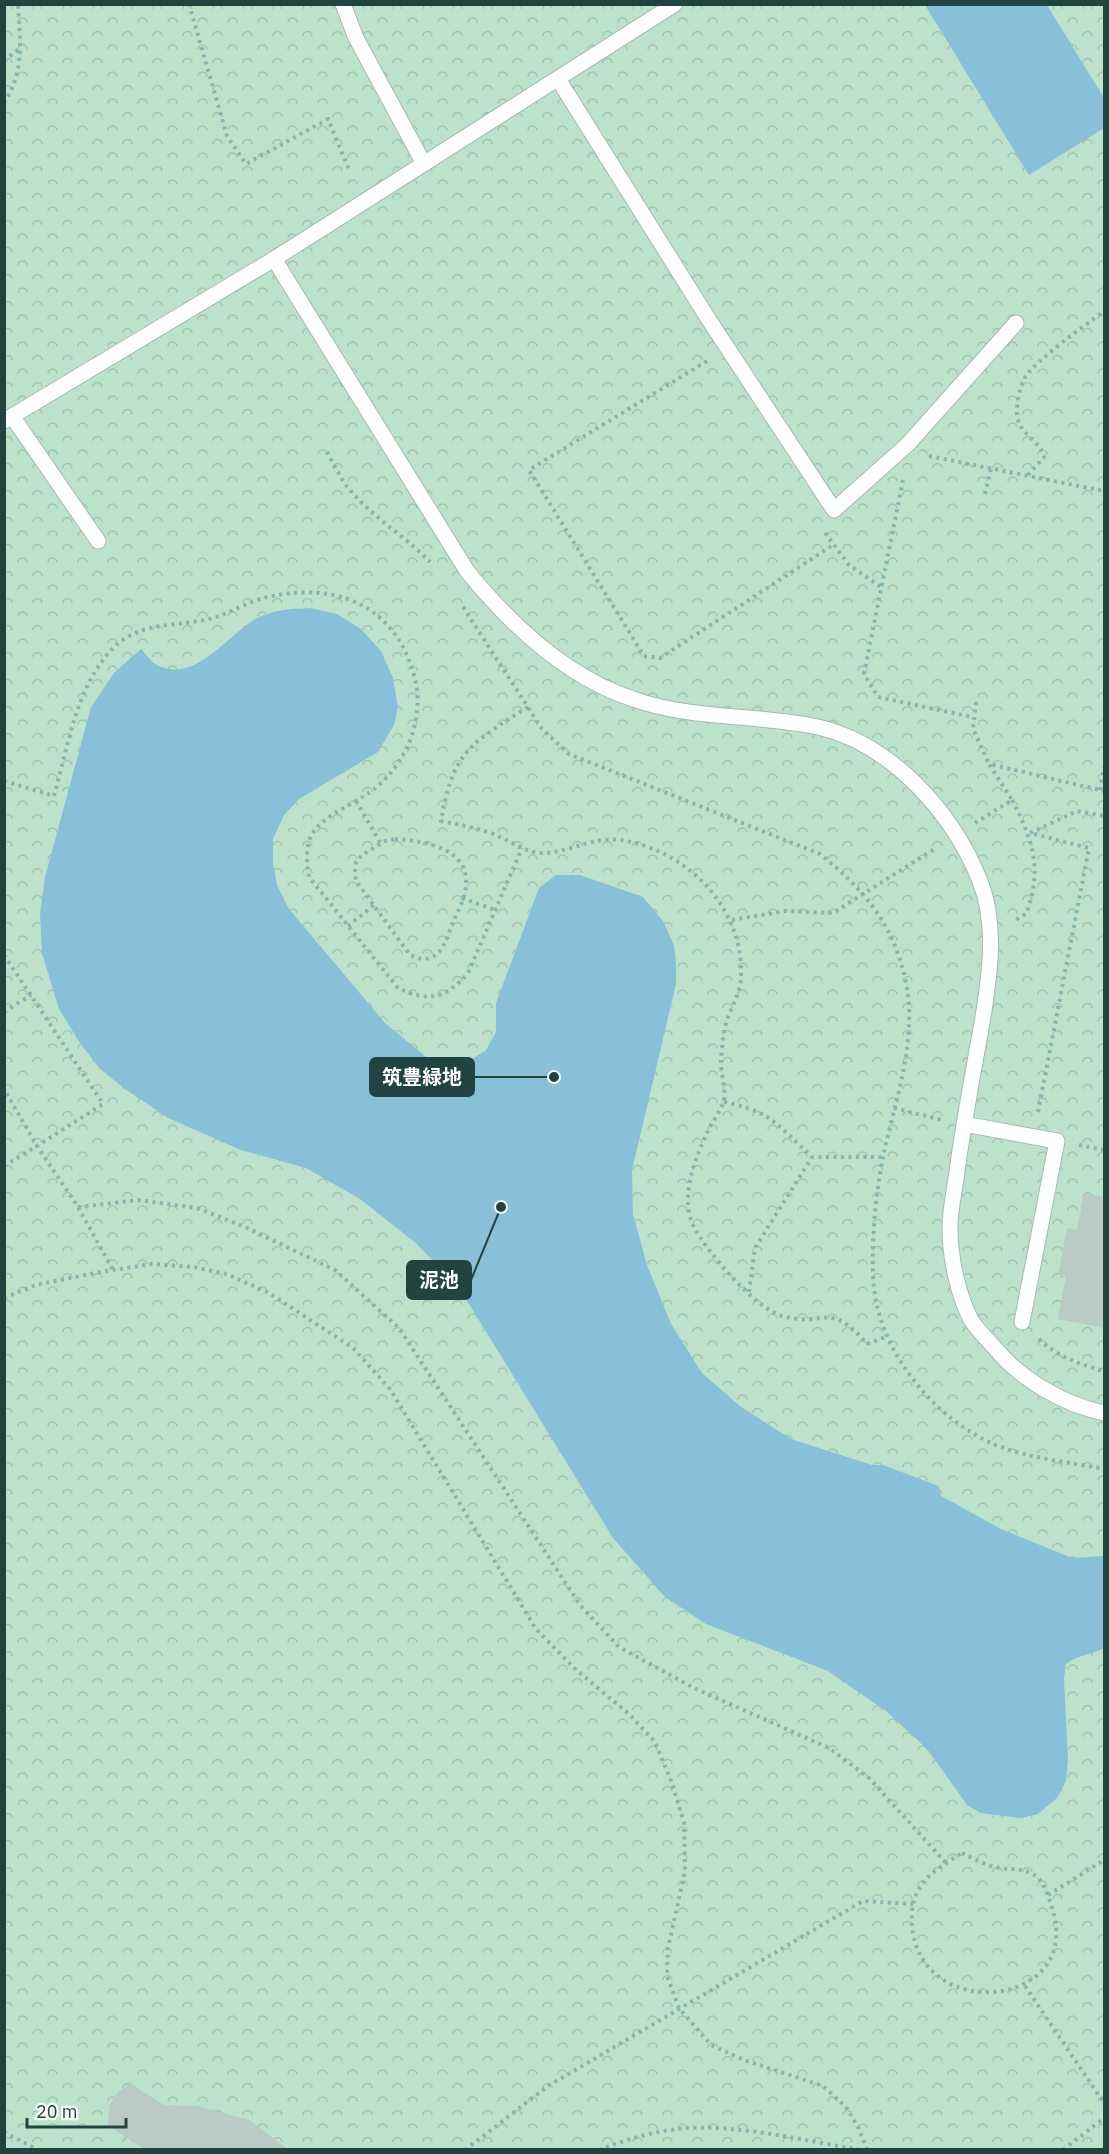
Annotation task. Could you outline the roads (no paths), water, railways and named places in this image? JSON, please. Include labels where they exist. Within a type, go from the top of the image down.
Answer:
[{"type":"lane","points":[[344,4],[356,38],[424,164]]},
{"type":"lane","points":[[98,540],[8,418],[274,259],[675,4]]},
{"type":"lane","points":[[558,79],[709,320],[834,510],[901,450],[1016,323]]},
{"type":"lane","points":[[274,259],[466,571],[495,606],[542,647],[589,680],[633,700],[670,709],[820,728],[862,744],[897,768],[932,801],[957,835],[981,883],[990,926],[991,972],[964,1124],[950,1226],[957,1281],[971,1320],[1004,1359],[1034,1384],[1090,1410],[1104,1413]]},
{"type":"lane","points":[[964,1124],[1057,1141],[1022,1322]]},
{"type":"water","points":[[925,5],[1047,5],[1104,98],[1104,128],[1029,175]]},
{"type":"water","points":[[310,608],[337,614],[361,629],[381,651],[393,678],[398,707],[394,725],[378,752],[299,799],[284,815],[273,839],[273,863],[277,885],[289,909],[385,1023],[431,1061],[451,1066],[469,1061],[486,1050],[496,1032],[496,1003],[539,888],[556,875],[580,875],[643,897],[663,921],[674,945],[676,984],[632,1170],[633,1214],[647,1265],[671,1324],[702,1373],[741,1407],[791,1439],[872,1465],[883,1465],[939,1486],[941,1496],[1001,1529],[1072,1558],[1104,1556],[1104,1648],[1066,1664],[1064,1678],[1068,1760],[1066,1781],[1057,1798],[1038,1814],[1021,1818],[981,1813],[968,1806],[927,1749],[886,1711],[828,1671],[706,1624],[665,1597],[613,1538],[461,1291],[417,1244],[360,1199],[306,1168],[241,1150],[168,1118],[99,1068],[59,1009],[42,953],[40,914],[45,877],[91,707],[114,673],[141,649],[157,665],[170,669],[183,669],[208,656],[259,617],[280,611]]},
{"type":"place","name":"筑豊緑地","points":[[554,1077]]},
{"type":"place","name":"泥池","points":[[501,1207]]}]
